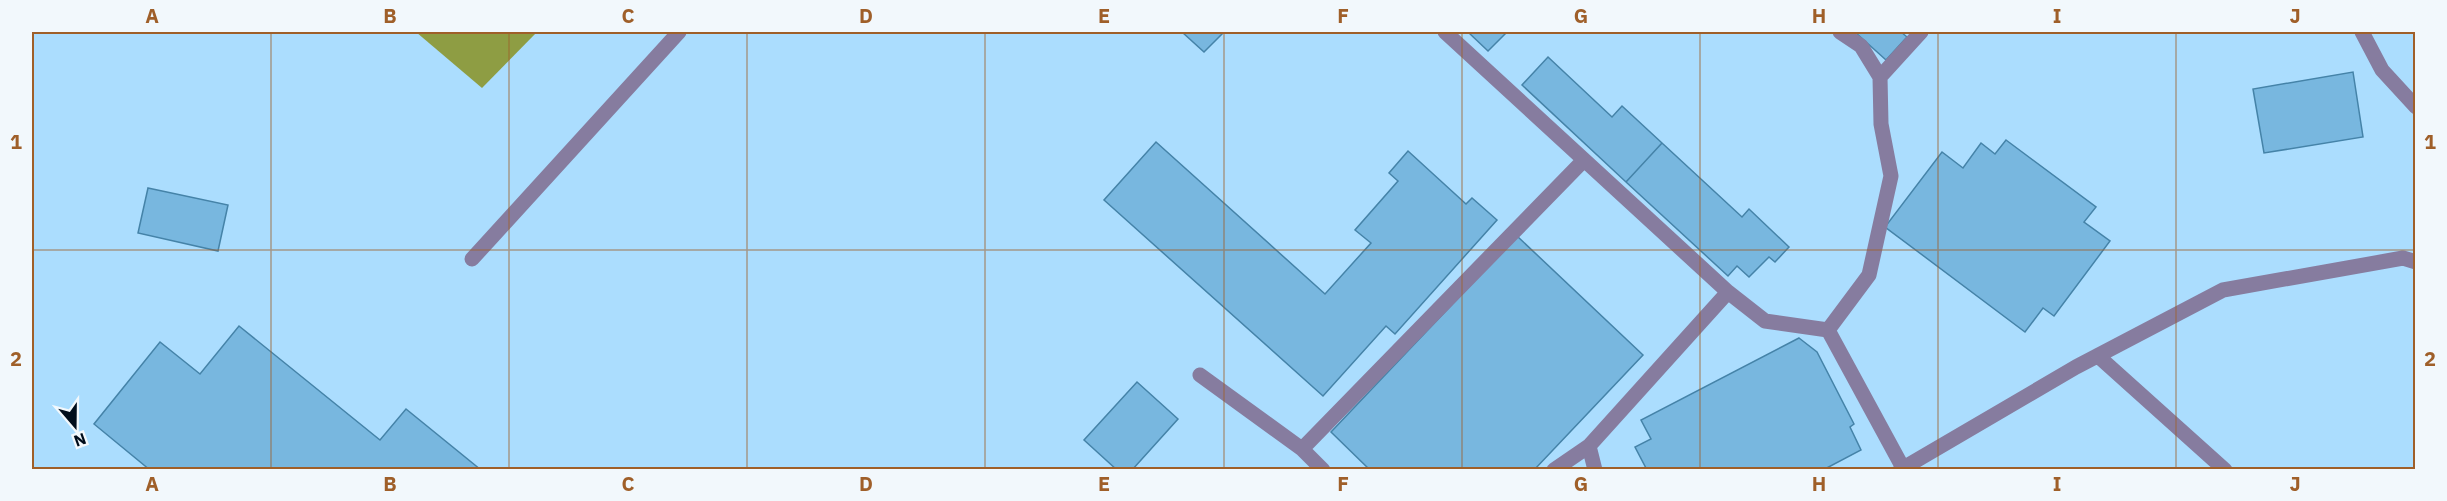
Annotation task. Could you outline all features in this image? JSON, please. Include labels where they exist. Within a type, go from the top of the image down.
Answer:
[{"type":"lane","points":[[472,259],[679,32]]},
{"type":"lane","points":[[1445,32],[1728,292],[1765,321],[1828,330]]},
{"type":"lane","points":[[1828,330],[1869,275],[1891,176],[1881,124],[1881,77],[1861,46],[1840,32]]},
{"type":"lane","points":[[1881,77],[1921,32]]},
{"type":"lane","points":[[2362,32],[2382,70],[2415,107]]},
{"type":"lane","points":[[1302,449],[1583,160]]},
{"type":"lane","points":[[1828,330],[1901,469],[2098,356],[2223,290],[2403,258],[2415,262]]},
{"type":"lane","points":[[1554,470],[1588,446],[1728,292]]},
{"type":"lane","points":[[2098,356],[2225,470]]},
{"type":"lane","points":[[1200,375],[1302,449],[1323,470]]},
{"type":"lane","points":[[1588,446],[1595,470]]},
{"type":"green space","points":[[416,32],[537,32],[482,88]]},
{"type":"building","points":[[1182,32],[1224,32],[1204,52]]},
{"type":"building","points":[[1468,32],[1507,32],[1488,51]]},
{"type":"building","points":[[1855,32],[1901,32],[1907,37],[1886,60]]},
{"type":"building","points":[[1548,57],[1612,117],[1622,106],[1662,143],[1626,182],[1522,85]]},
{"type":"building","points":[[2353,72],[2363,137],[2264,153],[2253,89]]},
{"type":"building","points":[[2006,140],[2096,207],[2084,222],[2110,241],[2054,316],[2043,308],[2025,332],[1885,227],[1942,152],[1963,168],[1981,143],[1995,154]]},
{"type":"building","points":[[1156,142],[1325,294],[1371,243],[1355,230],[1398,181],[1389,173],[1408,151],[1466,204],[1472,198],[1497,220],[1395,334],[1386,326],[1323,396],[1104,200]]},
{"type":"building","points":[[1662,143],[1742,217],[1749,209],[1789,247],[1775,262],[1769,257],[1749,277],[1737,266],[1728,276],[1626,182]]},
{"type":"building","points":[[148,188],[228,205],[218,251],[138,233]]},
{"type":"building","points":[[1517,236],[1643,355],[1534,470],[1370,470],[1331,432]]},
{"type":"building","points":[[239,326],[380,440],[406,409],[481,470],[150,470],[94,424],[160,342],[200,374]]},
{"type":"building","points":[[1799,338],[1817,352],[1854,424],[1850,427],[1861,450],[1823,470],[1647,470],[1635,447],[1651,439],[1641,420]]},
{"type":"building","points":[[1137,382],[1178,419],[1132,470],[1117,470],[1084,440]]}]
